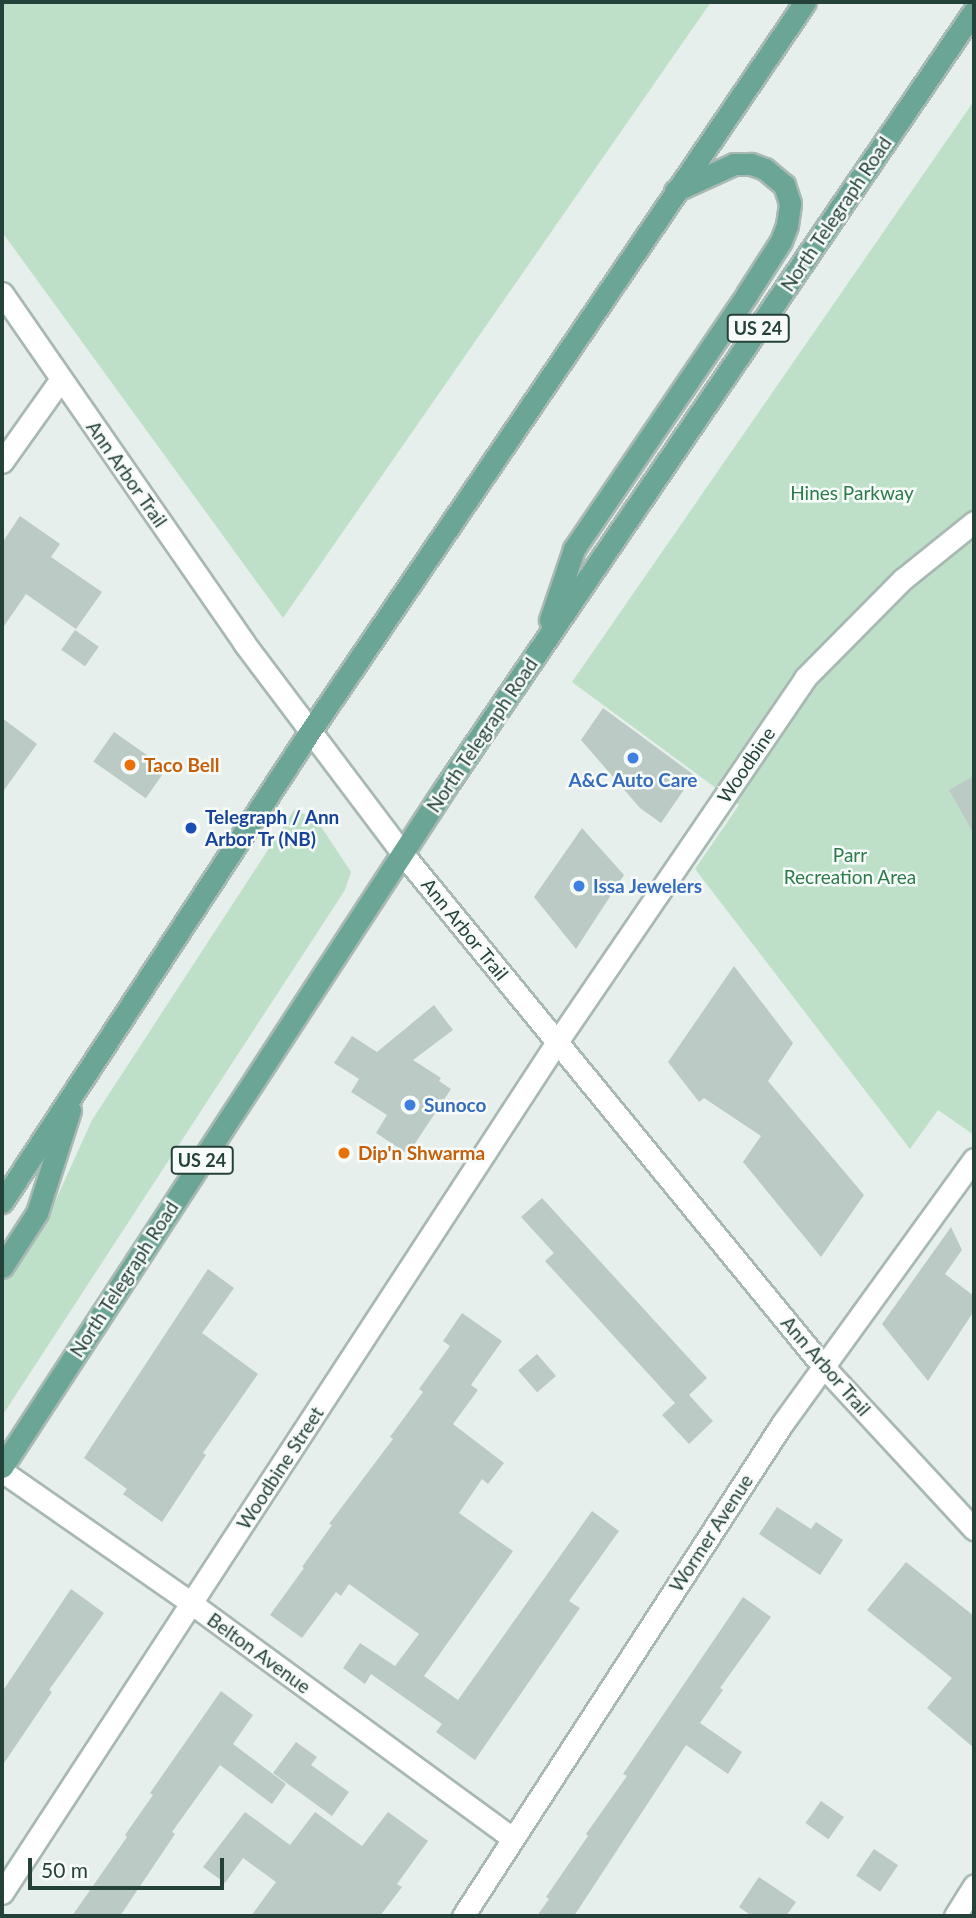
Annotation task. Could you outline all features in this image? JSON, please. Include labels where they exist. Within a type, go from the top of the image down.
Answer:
[{"type":"main road","points":[[2,1202],[309,733],[805,2]]},
{"type":"main road","name":"North Telegraph Road","points":[[2,1469],[402,853],[974,11]]},
{"type":"main road","points":[[542,645],[575,549],[747,294],[781,241],[787,225],[790,203],[784,185],[765,169],[751,163],[734,164],[675,191]]},
{"type":"main road","points":[[2,1267],[37,1213],[78,1085]]},
{"type":"street","name":"Ann Arbor Trail","points":[[2,293],[309,733],[402,853],[822,1365],[974,1529]]},
{"type":"street","points":[[2,462],[61,379]]},
{"type":"street","name":"Woodbine","points":[[558,1042],[805,678],[903,579],[974,522]]},
{"type":"street","name":"Woodbine Street","points":[[2,1893],[558,1042]]},
{"type":"street","name":"Wormer Avenue","points":[[463,1916],[822,1365],[974,1159]]},
{"type":"street","name":"Belton Avenue","points":[[2,1469],[191,1603],[513,1839]]},
{"type":"street","points":[[955,1916],[974,1886]]},
{"type":"green space","points":[[2,2],[711,2],[283,618],[2,232]]},
{"type":"green space","points":[[974,101],[974,1135],[938,1110],[910,1149],[695,869],[739,805],[572,682]]},
{"type":"green space","points":[[294,810],[316,819],[351,872],[345,890],[2,1416],[2,1283],[54,1204],[92,1120]]},
{"type":"building","points":[[20,516],[60,544],[51,557],[102,592],[76,629],[26,594],[2,629],[2,543]]},
{"type":"building","points":[[75,630],[99,647],[85,666],[61,650]]},
{"type":"building","name":"A&C Auto Care","points":[[603,708],[694,775],[661,823],[640,808],[581,740]]},
{"type":"building","points":[[2,718],[37,744],[2,793]]},
{"type":"building","name":"Taco Bell","points":[[114,732],[166,769],[146,798],[93,761]]},
{"type":"building","points":[[974,776],[974,834],[949,790]]},
{"type":"building","name":"Issa Jewelers","points":[[582,828],[624,875],[576,949],[534,897]]},
{"type":"building","points":[[734,966],[793,1043],[768,1081],[864,1195],[821,1257],[743,1162],[761,1136],[704,1098],[699,1102],[668,1062]]},
{"type":"building","points":[[434,1005],[453,1030],[413,1060],[441,1078],[439,1081],[451,1089],[408,1154],[376,1133],[387,1115],[351,1092],[359,1079],[334,1063],[352,1036],[377,1052]]},
{"type":"building","points":[[542,1198],[707,1378],[689,1395],[713,1421],[689,1444],[662,1415],[675,1403],[545,1261],[554,1253],[521,1217]]},
{"type":"building","points":[[951,1227],[962,1250],[945,1274],[974,1296],[974,1311],[928,1381],[882,1324]]},
{"type":"building","points":[[208,1269],[234,1288],[202,1333],[258,1374],[203,1453],[206,1455],[162,1522],[123,1494],[127,1489],[84,1458]]},
{"type":"building","points":[[462,1313],[502,1341],[471,1385],[478,1390],[453,1424],[504,1463],[488,1484],[482,1479],[459,1513],[513,1551],[424,1676],[458,1700],[592,1511],[619,1531],[569,1601],[580,1608],[475,1760],[436,1732],[442,1724],[371,1674],[365,1684],[343,1668],[360,1643],[395,1666],[419,1634],[349,1584],[341,1596],[336,1592],[302,1638],[270,1615],[332,1525],[329,1524],[393,1439],[390,1437],[423,1392],[419,1389],[450,1346],[443,1341]]},
{"type":"building","points":[[537,1354],[556,1376],[537,1392],[518,1370]]},
{"type":"building","points":[[777,1507],[811,1529],[816,1522],[843,1540],[820,1575],[759,1534]]},
{"type":"building","points":[[906,1562],[974,1616],[974,1748],[927,1708],[952,1678],[867,1610]]},
{"type":"building","points":[[71,1589],[104,1613],[49,1690],[52,1692],[2,1766],[2,1692]]},
{"type":"building","points":[[743,1597],[771,1617],[720,1688],[723,1690],[700,1723],[742,1752],[728,1774],[686,1745],[574,1916],[537,1916],[549,1899],[546,1897],[588,1836],[586,1834],[627,1776],[623,1774]]},
{"type":"building","points":[[221,1691],[253,1715],[233,1744],[286,1784],[272,1804],[220,1765],[172,1832],[175,1834],[120,1916],[72,1916],[127,1837],[125,1835],[153,1795],[150,1793]]},
{"type":"building","points":[[296,1742],[317,1757],[311,1765],[349,1792],[332,1816],[273,1773]]},
{"type":"building","points":[[821,1801],[844,1817],[828,1839],[806,1823]]},
{"type":"building","points":[[245,1812],[290,1845],[315,1812],[362,1846],[388,1812],[428,1841],[397,1884],[402,1887],[380,1916],[251,1916],[276,1882],[243,1858],[225,1883],[203,1867]]},
{"type":"building","points":[[874,1849],[898,1865],[880,1892],[856,1876]]},
{"type":"building","points":[[759,1877],[796,1902],[786,1916],[752,1916],[739,1907]]},
{"type":"place","name":"A&C Auto Care","points":[[633,758]]},
{"type":"place","name":"Taco Bell","points":[[130,765]]},
{"type":"place","name":"Telegraph / Ann Arbor Tr (NB)","points":[[191,828]]},
{"type":"place","name":"Issa Jewelers","points":[[579,886]]},
{"type":"place","name":"Sunoco","points":[[410,1105]]},
{"type":"place","name":"Dip'n Shwarma","points":[[344,1153]]},
{"type":"park label","name":"Hines Parkway","points":[[852,493]]},
{"type":"park label","name":"Parr Recreation Area","points":[[850,866]]}]
